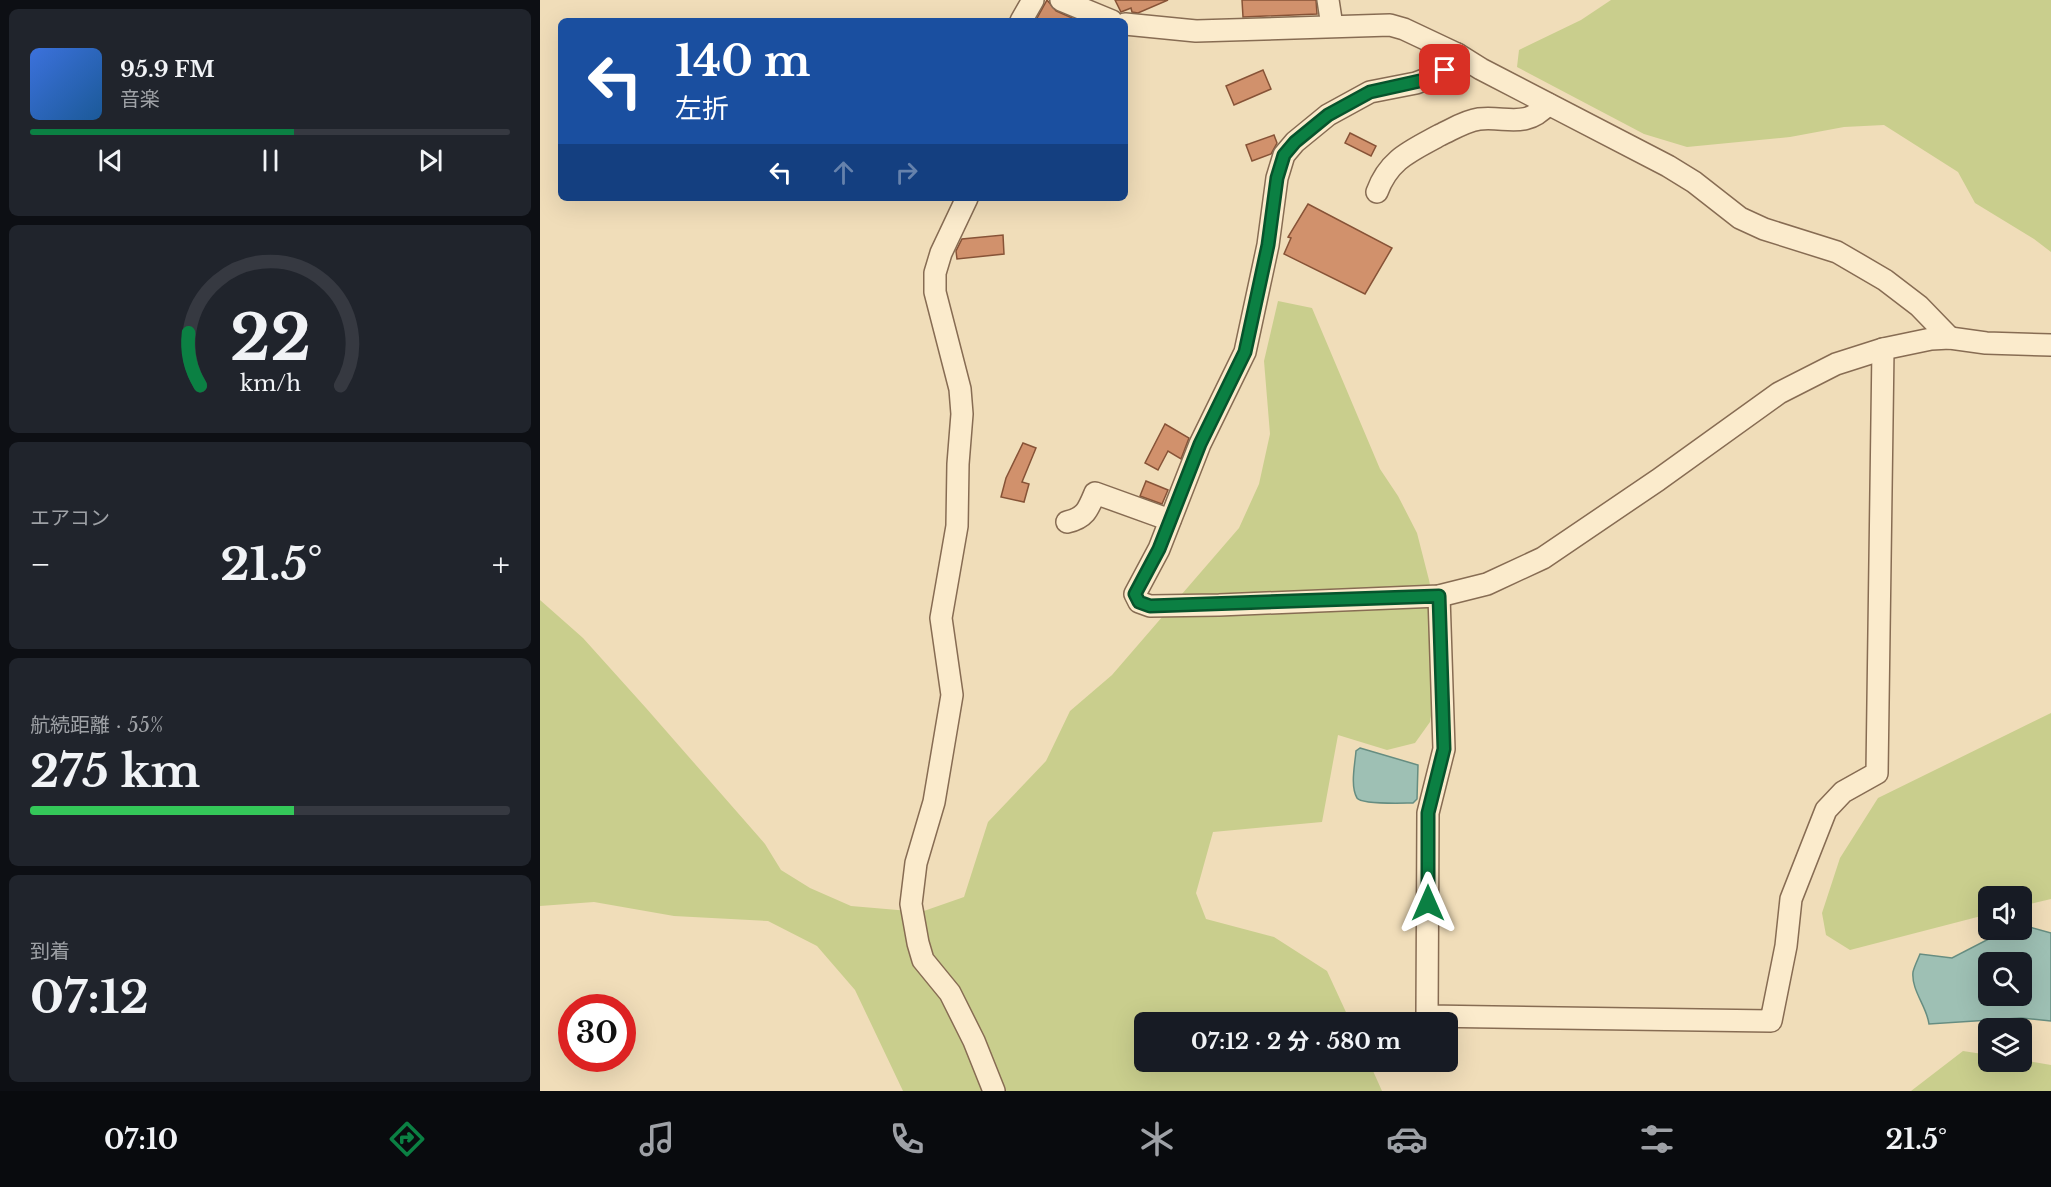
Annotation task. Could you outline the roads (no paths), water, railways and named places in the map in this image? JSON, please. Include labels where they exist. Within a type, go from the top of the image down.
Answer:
[{"type":"street","points":[[1023,18],[1033,0]]},
{"type":"street","points":[[1061,0],[1103,18]]},
{"type":"street","points":[[1328,0],[1332,27]]},
{"type":"street","points":[[1128,24],[1196,32],[1390,25],[1404,28],[1668,166],[1694,182],[1740,218],[1764,229],[1837,252],[1846,257],[1886,280],[1919,306],[1950,338]]},
{"type":"street","points":[[1457,54],[1445,70],[1437,75],[1416,83],[1370,92],[1328,115],[1295,142],[1284,155],[1277,178],[1268,245],[1245,352],[1200,444],[1159,549],[1135,594],[1142,604],[1150,606],[1219,605],[1439,596],[1487,584],[1543,558],[1658,480],[1779,393],[1836,364],[1883,348],[1931,339],[1950,338],[1986,343],[2051,345]]},
{"type":"street","points":[[1377,192],[1382,178],[1392,165],[1411,149],[1466,122],[1480,119],[1523,120],[1539,114],[1548,104]]},
{"type":"street","points":[[967,201],[941,253],[935,273],[935,292],[960,389],[962,414],[957,526],[941,618],[952,695],[934,802],[916,863],[911,904],[923,960],[950,993],[974,1041],[994,1091]]},
{"type":"street","points":[[1439,596],[1444,749],[1428,813],[1427,1016],[1771,1021],[1786,946],[1791,899],[1826,810],[1843,792],[1877,773],[1883,348]]},
{"type":"street","points":[[1067,522],[1076,520],[1087,513],[1095,493],[1170,520]]},
{"type":"water","points":[[1360,748],[1418,765],[1417,799],[1413,803],[1383,803],[1366,802],[1357,798],[1353,775],[1356,751]]},
{"type":"water","points":[[2032,928],[2051,933],[2051,1021],[2032,1018],[1978,1018],[1978,1021],[1929,1024],[1914,985],[1914,970],[1920,954],[1952,958],[1987,940],[2032,940]]}]
